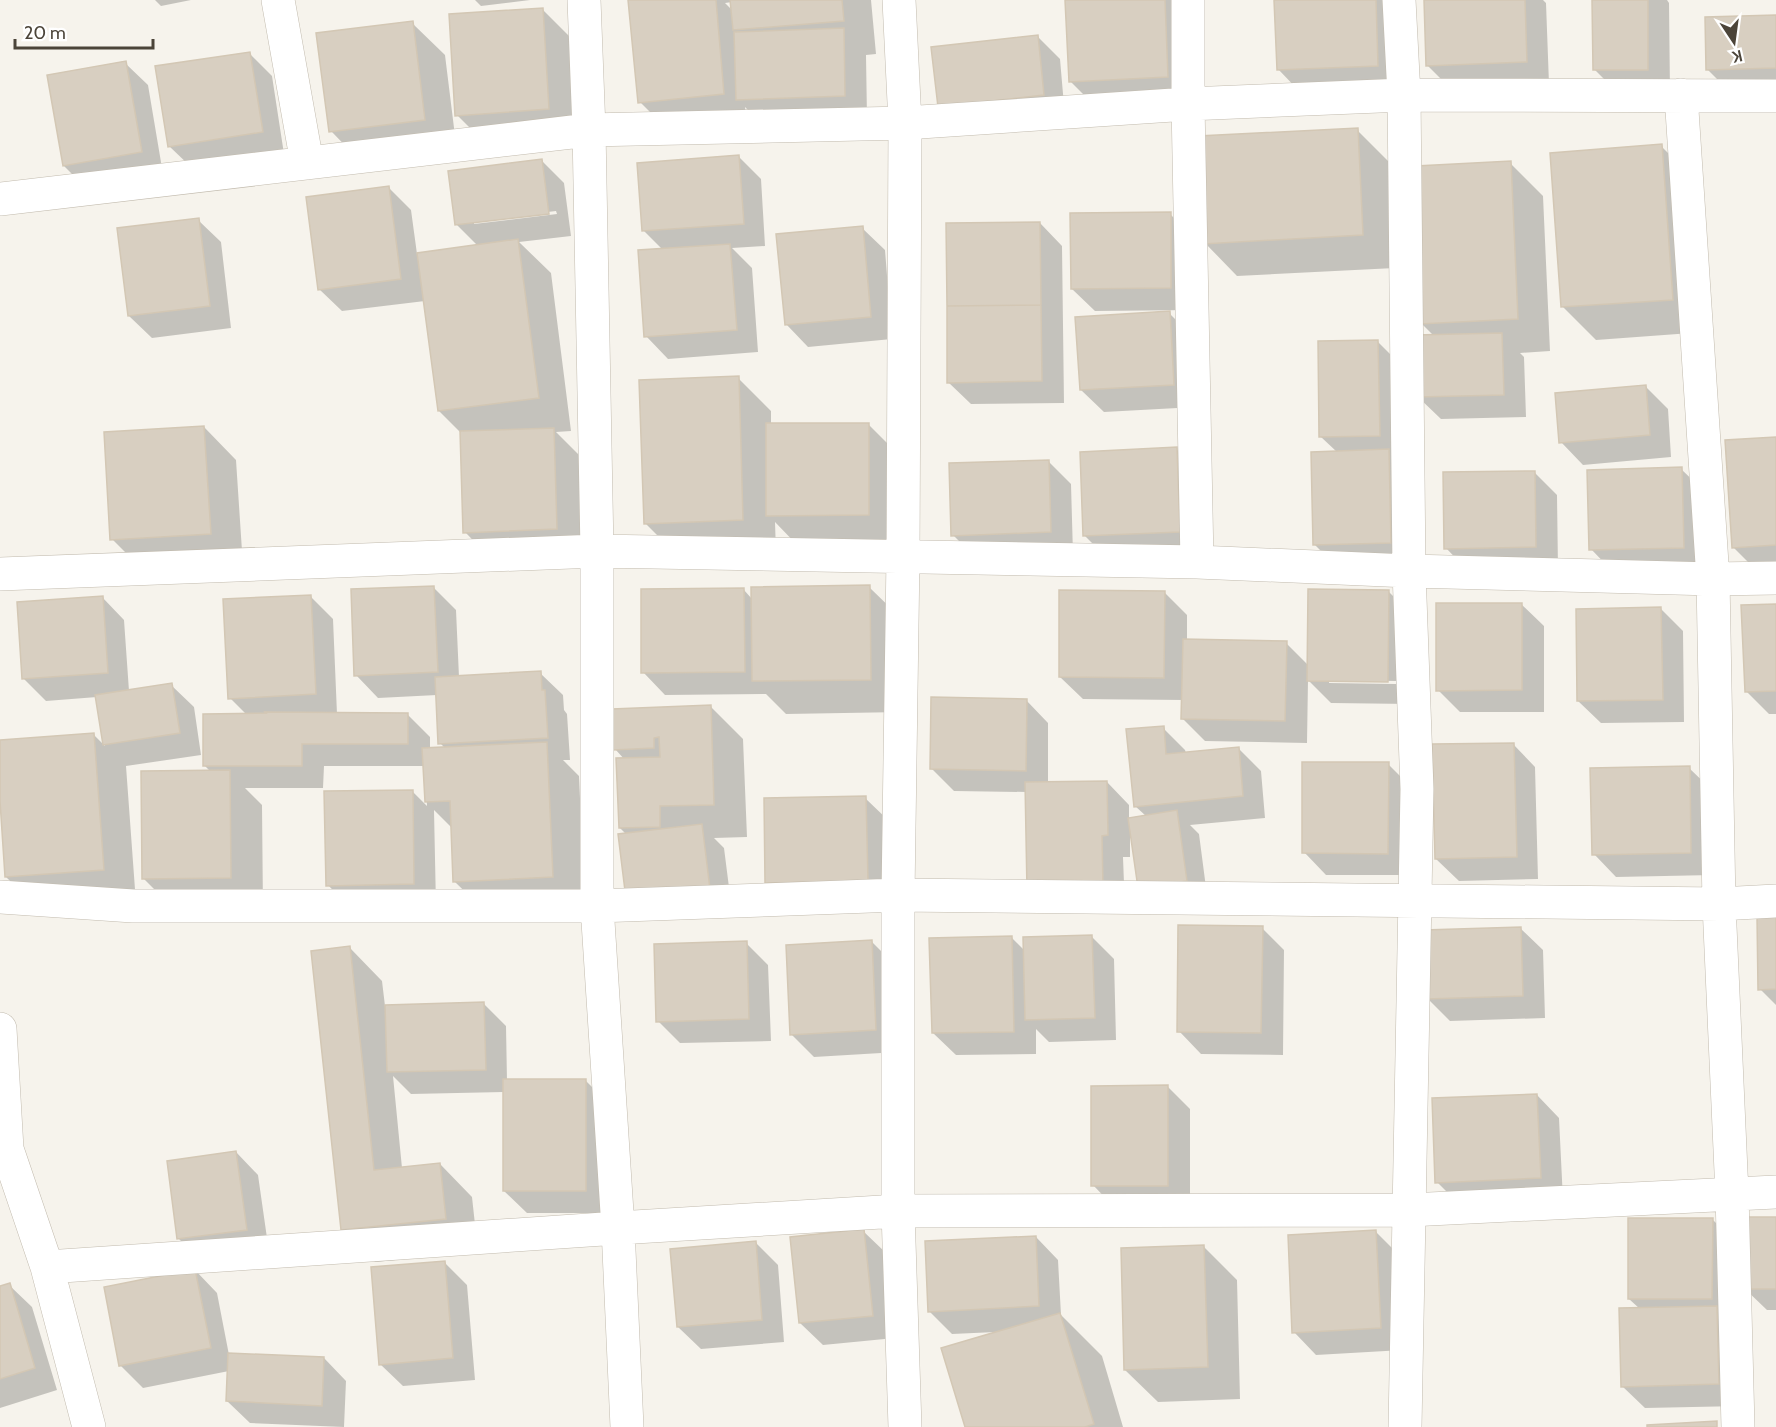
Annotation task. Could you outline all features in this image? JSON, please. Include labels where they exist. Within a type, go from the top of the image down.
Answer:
[{"type":"street","points":[[278,0],[307,163]]},
{"type":"street","points":[[584,0],[589,130],[597,551],[597,906],[618,1228],[627,1427]]},
{"type":"street","points":[[899,0],[905,123],[903,557],[898,895],[898,1211],[905,1427]]},
{"type":"street","points":[[1188,0],[1197,562]]},
{"type":"street","points":[[1399,0],[1404,95],[1409,571],[1417,789],[1405,1427]]},
{"type":"street","points":[[0,199],[589,130],[905,123],[1188,104],[1404,95],[1776,96]]},
{"type":"street","points":[[1681,95],[1713,579],[1719,904],[1732,1194],[1738,1427]]},
{"type":"street","points":[[0,574],[597,551],[1197,562],[1409,571],[1713,579],[1776,578]]},
{"type":"street","points":[[0,897],[134,906],[597,906],[898,895],[1719,904],[1776,901]]},
{"type":"street","points":[[0,1029],[7,1149],[47,1268],[89,1427]]},
{"type":"street","points":[[47,1268],[898,1211],[1408,1210],[1776,1192]]},
{"type":"building","points":[[628,0],[716,0],[724,94],[638,103]]},
{"type":"building","points":[[730,0],[842,0],[844,21],[733,30]]},
{"type":"building","points":[[1065,0],[1165,0],[1168,77],[1069,82]]},
{"type":"building","points":[[1274,0],[1376,0],[1378,66],[1277,70]]},
{"type":"building","points":[[1424,0],[1525,0],[1527,62],[1426,66]]},
{"type":"building","points":[[1592,0],[1648,0],[1648,70],[1593,70]]},
{"type":"building","points":[[543,8],[549,109],[455,116],[449,14]]},
{"type":"building","points":[[1776,15],[1776,68],[1706,70],[1705,17]]},
{"type":"building","points":[[413,21],[425,120],[329,132],[316,33]]},
{"type":"building","points":[[844,28],[845,96],[736,100],[734,32]]},
{"type":"building","points":[[1038,35],[1044,95],[938,107],[931,47]]},
{"type":"building","points":[[250,52],[263,132],[168,147],[155,66]]},
{"type":"building","points":[[126,61],[142,152],[63,166],[47,75]]},
{"type":"building","points":[[1358,128],[1363,235],[1203,244],[1198,136]]},
{"type":"building","points":[[1662,144],[1673,300],[1561,307],[1550,153]]},
{"type":"building","points":[[739,155],[744,224],[642,231],[637,163]]},
{"type":"building","points":[[542,159],[549,214],[455,225],[448,171]]},
{"type":"building","points":[[1511,161],[1518,319],[1419,324],[1416,166]]},
{"type":"building","points":[[389,186],[401,279],[318,290],[306,197]]},
{"type":"building","points":[[1171,212],[1171,288],[1071,289],[1070,213]]},
{"type":"building","points":[[199,218],[210,306],[128,316],[117,228]]},
{"type":"building","points":[[1040,222],[1041,305],[947,306],[946,223]]},
{"type":"building","points":[[863,226],[871,317],[785,325],[776,234]]},
{"type":"building","points":[[518,239],[539,398],[438,411],[417,253]]},
{"type":"building","points":[[730,244],[737,330],[644,337],[638,250]]},
{"type":"building","points":[[1041,305],[1042,381],[947,383],[947,306]]},
{"type":"building","points":[[1170,311],[1174,385],[1080,390],[1075,317]]},
{"type":"building","points":[[1502,333],[1504,395],[1417,397],[1415,335]]},
{"type":"building","points":[[1378,340],[1380,436],[1319,437],[1318,341]]},
{"type":"building","points":[[739,376],[743,520],[644,524],[639,380]]},
{"type":"building","points":[[1646,385],[1650,435],[1559,443],[1555,393]]},
{"type":"building","points":[[766,423],[869,423],[869,515],[766,516]]},
{"type":"building","points":[[204,426],[211,534],[110,540],[104,432]]},
{"type":"building","points":[[554,428],[557,529],[463,533],[460,431]]},
{"type":"building","points":[[1776,437],[1776,545],[1732,548],[1725,440]]},
{"type":"building","points":[[1177,447],[1180,532],[1083,536],[1080,452]]},
{"type":"building","points":[[1389,449],[1391,543],[1313,545],[1311,452]]},
{"type":"building","points":[[1049,460],[1051,532],[951,536],[949,463]]},
{"type":"building","points":[[1682,467],[1684,548],[1589,550],[1587,470]]},
{"type":"building","points":[[1535,471],[1536,547],[1444,549],[1443,472]]},
{"type":"building","points":[[870,585],[871,680],[752,681],[751,587]]},
{"type":"building","points":[[434,586],[438,672],[354,676],[351,589]]},
{"type":"building","points":[[744,588],[745,672],[641,673],[641,589]]},
{"type":"building","points":[[1308,589],[1389,590],[1388,682],[1307,681]]},
{"type":"building","points":[[1059,590],[1165,591],[1164,678],[1059,677]]},
{"type":"building","points":[[311,595],[316,694],[228,699],[223,599]]},
{"type":"building","points":[[103,596],[108,673],[22,679],[17,602]]},
{"type":"building","points":[[1436,603],[1522,603],[1522,690],[1436,691]]},
{"type":"building","points":[[1776,604],[1776,691],[1745,692],[1741,605]]},
{"type":"building","points":[[1661,607],[1663,700],[1577,701],[1576,609]]},
{"type":"building","points":[[1183,639],[1287,641],[1285,721],[1181,719]]},
{"type":"building","points":[[541,671],[542,690],[545,690],[548,738],[438,744],[435,677]]},
{"type":"building","points":[[172,683],[180,733],[103,745],[95,695]]},
{"type":"building","points":[[931,697],[1027,699],[1026,771],[930,769]]},
{"type":"building","points":[[711,705],[714,805],[660,806],[660,827],[619,828],[616,758],[660,757],[659,737],[654,738],[654,748],[613,750],[612,709]]},
{"type":"building","points":[[408,713],[408,744],[302,744],[302,766],[203,766],[203,714]]},
{"type":"building","points":[[1164,726],[1166,754],[1239,747],[1243,796],[1134,807],[1126,729]]},
{"type":"building","points":[[94,733],[104,870],[5,877],[0,801],[0,740]]},
{"type":"building","points":[[547,742],[553,877],[453,882],[450,801],[425,802],[422,748]]},
{"type":"building","points":[[1514,743],[1517,857],[1435,859],[1432,744]]},
{"type":"building","points":[[1302,762],[1389,762],[1388,854],[1302,853]]},
{"type":"building","points":[[1690,766],[1691,853],[1592,855],[1590,768]]},
{"type":"building","points":[[230,770],[231,878],[142,879],[141,771]]},
{"type":"building","points":[[1107,781],[1108,835],[1102,836],[1103,888],[1027,890],[1025,782]]},
{"type":"building","points":[[413,790],[414,884],[326,886],[324,791]]},
{"type":"building","points":[[866,796],[868,881],[765,883],[764,798]]},
{"type":"building","points":[[1177,810],[1187,881],[1138,888],[1128,818]]},
{"type":"building","points":[[702,824],[710,889],[626,899],[618,834]]},
{"type":"building","points":[[1757,916],[1776,916],[1776,989],[1758,990]]},
{"type":"building","points":[[1178,925],[1263,926],[1261,1033],[1177,1032]]},
{"type":"building","points":[[1521,927],[1523,996],[1426,999],[1424,930]]},
{"type":"building","points":[[1092,935],[1095,1018],[1025,1020],[1023,937]]},
{"type":"building","points":[[1012,936],[1014,1032],[932,1033],[929,938]]},
{"type":"building","points":[[872,940],[876,1030],[790,1035],[786,945]]},
{"type":"building","points":[[747,941],[749,1019],[656,1022],[654,944]]},
{"type":"building","points":[[350,946],[374,1170],[440,1163],[446,1219],[341,1230],[311,951]]},
{"type":"building","points":[[484,1002],[486,1070],[387,1072],[385,1005]]},
{"type":"building","points":[[503,1079],[586,1079],[586,1191],[503,1191]]},
{"type":"building","points":[[1168,1085],[1168,1186],[1091,1186],[1091,1086]]},
{"type":"building","points":[[1537,1094],[1541,1178],[1435,1183],[1432,1098]]},
{"type":"building","points":[[236,1151],[247,1230],[177,1239],[167,1161]]},
{"type":"building","points":[[1744,1217],[1776,1217],[1776,1289],[1743,1289]]},
{"type":"building","points":[[1628,1218],[1713,1218],[1712,1299],[1628,1299]]},
{"type":"building","points":[[864,1229],[873,1316],[799,1323],[790,1237]]},
{"type":"building","points":[[1376,1230],[1381,1328],[1292,1333],[1288,1235]]},
{"type":"building","points":[[1036,1236],[1039,1306],[928,1312],[925,1241]]},
{"type":"building","points":[[756,1241],[762,1320],[677,1327],[670,1249]]},
{"type":"building","points":[[1204,1245],[1208,1367],[1124,1370],[1121,1248]]},
{"type":"building","points":[[445,1261],[453,1358],[379,1365],[371,1267]]},
{"type":"building","points":[[195,1269],[211,1348],[119,1366],[104,1287]]},
{"type":"building","points":[[10,1283],[35,1368],[0,1379],[0,1286]]},
{"type":"building","points":[[1717,1306],[1719,1384],[1621,1387],[1619,1308]]},
{"type":"building","points":[[1060,1313],[1094,1424],[1085,1427],[965,1427],[941,1348]]},
{"type":"building","points":[[228,1353],[324,1357],[322,1406],[226,1401]]},
{"type":"building","points":[[1717,1421],[1717,1427],[1647,1427],[1647,1425]]}]
